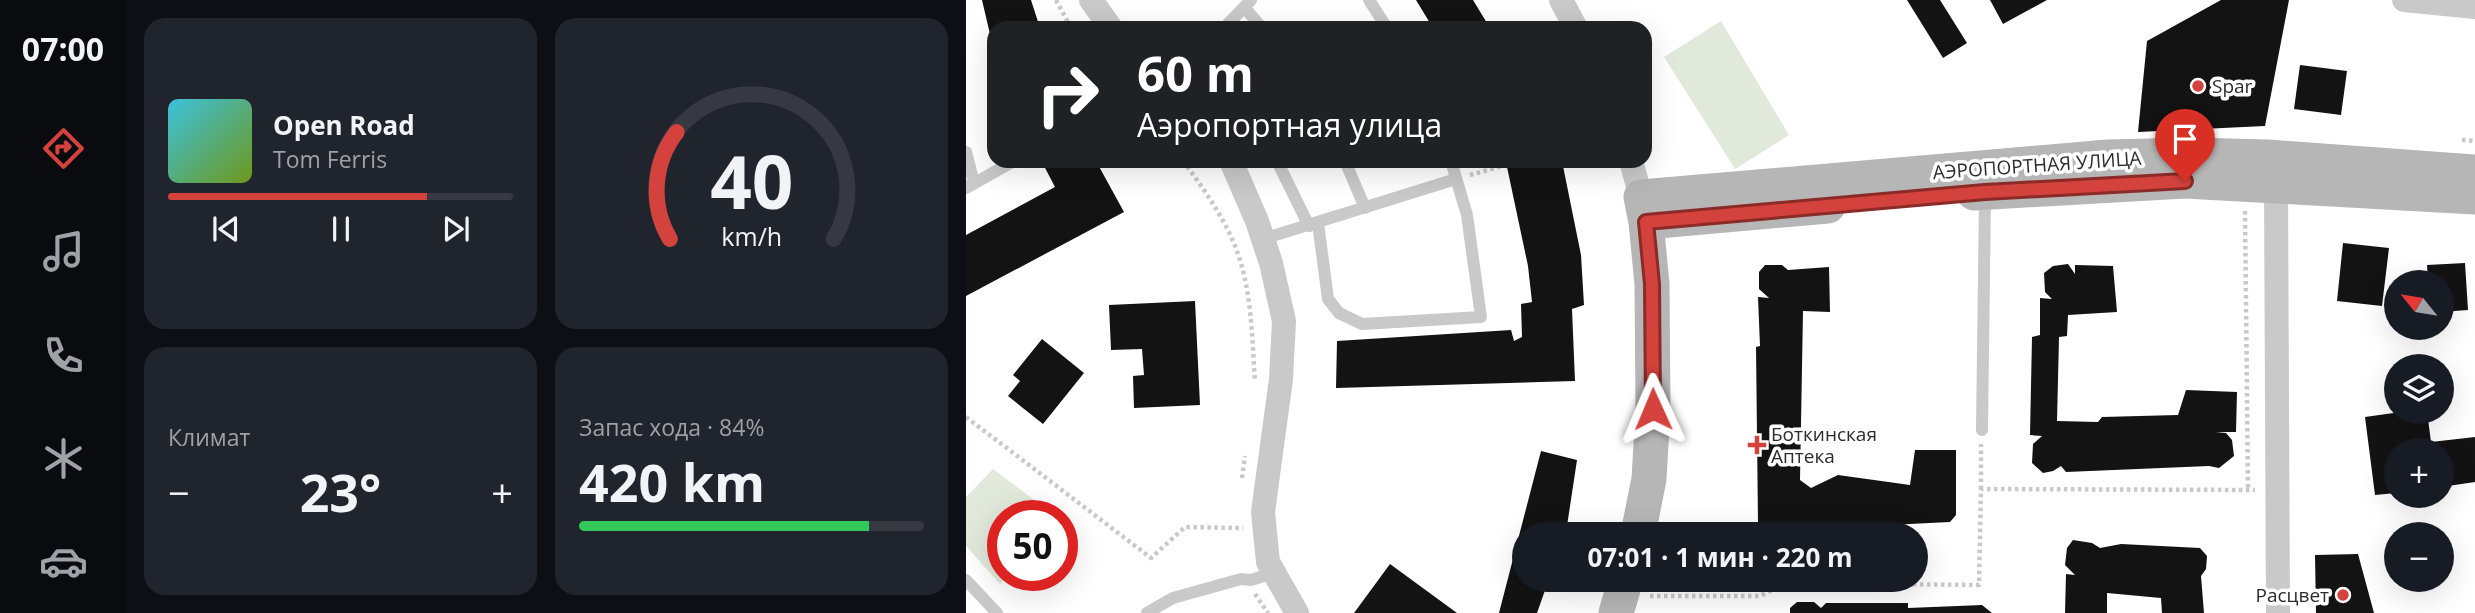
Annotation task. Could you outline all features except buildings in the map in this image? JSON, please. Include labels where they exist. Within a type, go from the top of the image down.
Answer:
[{"type":"main road","name":"АЭРОПОРТНАЯ УЛИЦА","points":[[1644,210],[2108,158],[2228,155],[2475,172]]},
{"type":"main road","name":"АЭРОПОРТНАЯ УЛИЦА","points":[[1644,210],[2128,183],[2228,182],[2475,197]]},
{"type":"main road","points":[[1640,522],[1649,479],[1653,409],[1652,284],[1644,210]]},
{"type":"main road","points":[[1616,613],[1634,592]]},
{"type":"street","points":[[1091,0],[1106,21]]},
{"type":"street","points":[[2404,0],[2475,7]]},
{"type":"street","points":[[1564,1],[1573,21]]},
{"type":"street","points":[[1234,168],[1263,239],[1284,321],[1281,379],[1263,512],[1268,562],[1262,577],[1297,613]]},
{"type":"street","points":[[1633,168],[1644,210]]},
{"type":"street","points":[[2276,184],[2278,613]]},
{"type":"lane","points":[[1369,0],[1382,21]]},
{"type":"lane","points":[[1231,21],[1247,4],[1258,21]]},
{"type":"lane","points":[[966,152],[970,185],[1001,168]]},
{"type":"lane","points":[[1281,168],[1313,224],[1328,299],[1339,313],[1362,324],[1481,317],[1467,215],[1453,168]]},
{"type":"lane","points":[[1348,168],[1365,208]]},
{"type":"lane","points":[[1263,239],[1457,179]]},
{"type":"lane","points":[[1982,430],[1985,192]]},
{"type":"lane","points":[[1147,613],[1173,598],[1241,579],[1262,577]]},
{"type":"lane","points":[[966,580],[998,613]]},
{"type":"path","points":[[1056,0],[1067,21]]},
{"type":"path","points":[[1189,168],[1208,195],[1238,254],[1250,308],[1256,390]]},
{"type":"path","points":[[1457,179],[1496,168]]},
{"type":"path","points":[[2228,182],[2228,210],[2246,211],[2248,490]]},
{"type":"path","points":[[966,416],[1150,558],[1185,527],[1243,528]]},
{"type":"path","points":[[1928,584],[1979,585],[1982,430]]},
{"type":"path","points":[[1242,483],[1247,444]]},
{"type":"path","points":[[1981,489],[2278,490]]},
{"type":"path","points":[[1243,517],[1243,528],[1262,577],[1253,591],[1268,613]]},
{"type":"path","points":[[1706,592],[1760,596],[1768,592]]},
{"type":"shaded area","points":[[1721,21],[1789,135],[1735,169],[1664,57]]},
{"type":"shaded area","points":[[993,469],[1035,500],[987,500],[987,569],[966,546],[966,497]]},
{"type":"place","name":"Spar","points":[[2198,86]]},
{"type":"place","name":"Боткинская Аптека","points":[[1757,445]]},
{"type":"place","name":"Расцвет","points":[[2343,595]]},
{"type":"route","points":[[1653,409],[1652,284],[1646,222],[1985,192],[2185,181]]}]
